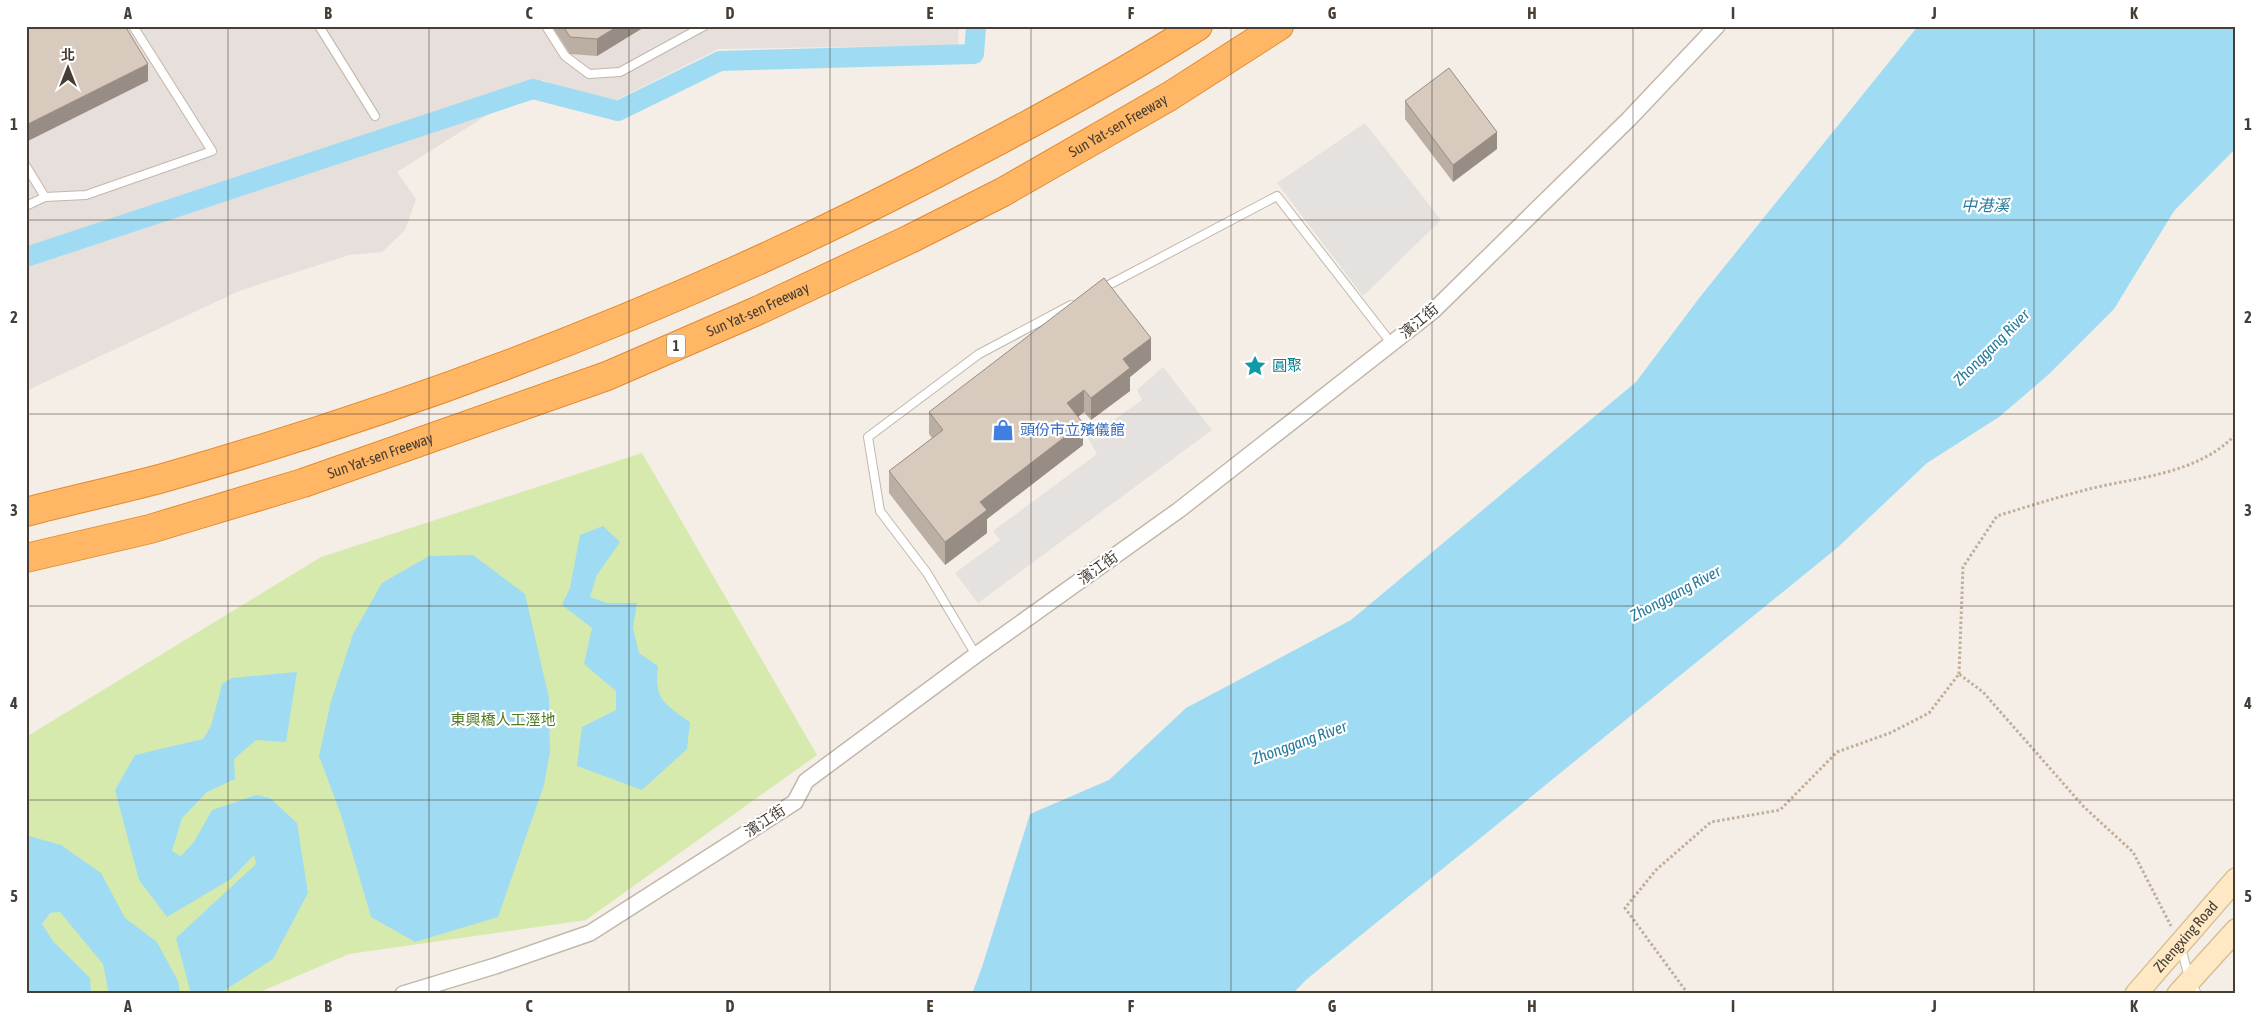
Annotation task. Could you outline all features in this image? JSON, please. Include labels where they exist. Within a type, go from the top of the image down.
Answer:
[{"type":"highway","points":[[26,512],[160,478],[312,433],[459,383],[614,323],[750,264],[890,199],[1020,130],[1164,48],[1198,26]]},
{"type":"highway","name":"Sun Yat-sen Freeway","points":[[26,558],[150,529],[303,483],[607,376],[759,310],[910,239],[1003,192],[1170,96],[1278,26]]},
{"type":"main road","name":"Zhengxing Road","points":[[2136,994],[2236,878]]},
{"type":"main road","points":[[2188,989],[2236,930]]},
{"type":"street","name":"濱江街","points":[[403,994],[495,966],[590,933],[795,802],[806,781],[976,655],[1178,510],[1433,311],[1629,119],[1717,26]]},
{"type":"lane","points":[[26,206],[45,197],[86,195],[212,151],[133,26]]},
{"type":"lane","points":[[319,26],[375,116]]},
{"type":"lane","points":[[546,26],[565,56],[588,74],[620,72],[704,26]]},
{"type":"lane","points":[[26,166],[45,197]]},
{"type":"lane","points":[[1096,292],[1277,196],[1392,344]]},
{"type":"lane","points":[[976,655],[927,573],[880,511],[868,437],[979,354],[1080,301]]},
{"type":"lane","points":[[2179,943],[2188,989]]},
{"type":"path","points":[[1688,994],[1626,908],[1656,870],[1710,822],[1780,810],[1837,752],[1890,733],[1929,713],[1959,674],[1964,567],[1997,516],[2086,490],[2176,470],[2225,446],[2236,434]]},
{"type":"path","points":[[1959,674],[1983,692],[2084,807],[2133,852],[2179,943]]},
{"type":"shaded area","points":[[26,26],[959,26],[958,45],[718,49],[608,104],[543,80],[397,172],[416,199],[405,230],[382,252],[349,255],[239,291],[26,391]]},
{"type":"shaded area","points":[[1365,123],[1441,220],[1363,296],[1277,183]]},
{"type":"shaded area","points":[[1163,367],[1212,430],[978,603],[955,573],[1000,540],[993,531],[1097,454],[1088,438],[1142,400],[1137,390]]},
{"type":"green space","name":"東興橋人工溼地","points":[[642,453],[817,755],[586,920],[349,954],[255,994],[26,994],[26,737],[321,557]]},
{"type":"water","name":"中港溪","points":[[1918,26],[2236,26],[2236,148],[2174,211],[2114,309],[2048,375],[1999,417],[1927,463],[1837,548],[1307,979],[1292,994],[972,994],[1030,814],[1109,780],[1186,708],[1351,620],[1636,382],[1700,297]]},
{"type":"water","points":[[603,526],[620,542],[597,575],[590,597],[607,603],[637,603],[633,628],[639,653],[658,666],[658,686],[663,700],[690,722],[687,749],[642,790],[577,766],[582,727],[616,710],[616,691],[584,664],[592,628],[562,605],[570,588],[580,535]]},
{"type":"water","points":[[473,555],[525,594],[549,698],[550,752],[544,785],[498,917],[415,942],[371,917],[341,815],[319,756],[331,701],[353,634],[382,583],[429,556]]},
{"type":"water","points":[[297,672],[286,742],[256,740],[234,759],[235,779],[207,792],[182,818],[172,851],[181,856],[194,842],[212,810],[256,795],[270,798],[297,823],[308,893],[273,959],[219,994],[191,994],[176,938],[256,864],[254,855],[231,879],[167,917],[139,880],[115,790],[135,755],[203,739],[211,726],[222,684],[232,678]]},
{"type":"water","points":[[29,836],[61,845],[101,873],[125,918],[157,942],[178,981],[180,994],[109,994],[103,964],[60,912],[50,913],[42,924],[53,941],[90,978],[91,994],[26,994],[26,838]]},
{"type":"building","points":[[26,26],[125,26],[148,64],[26,125]]},
{"type":"building","points":[[563,26],[618,26],[597,39],[570,37]]},
{"type":"building","points":[[1449,68],[1497,132],[1453,165],[1405,101]]},
{"type":"building","name":"頭份市立殯儀館","points":[[1104,278],[1151,338],[1123,359],[1130,368],[1091,398],[1084,390],[1067,403],[1083,423],[980,502],[987,510],[945,542],[889,471],[943,430],[929,412]]},
{"type":"waterway","points":[[26,257],[533,89],[618,111],[720,61],[974,54],[976,26]]},
{"type":"place","name":"圓聚","points":[[1255,366]]},
{"type":"place","name":"頭份市立殯儀館","points":[[1003,430]]},
{"type":"water label","name":"Zhonggang River","points":[[1991,347]]},
{"type":"water label","name":"Zhonggang River","points":[[1675,593]]},
{"type":"water label","name":"Zhonggang River","points":[[1299,742]]}]
